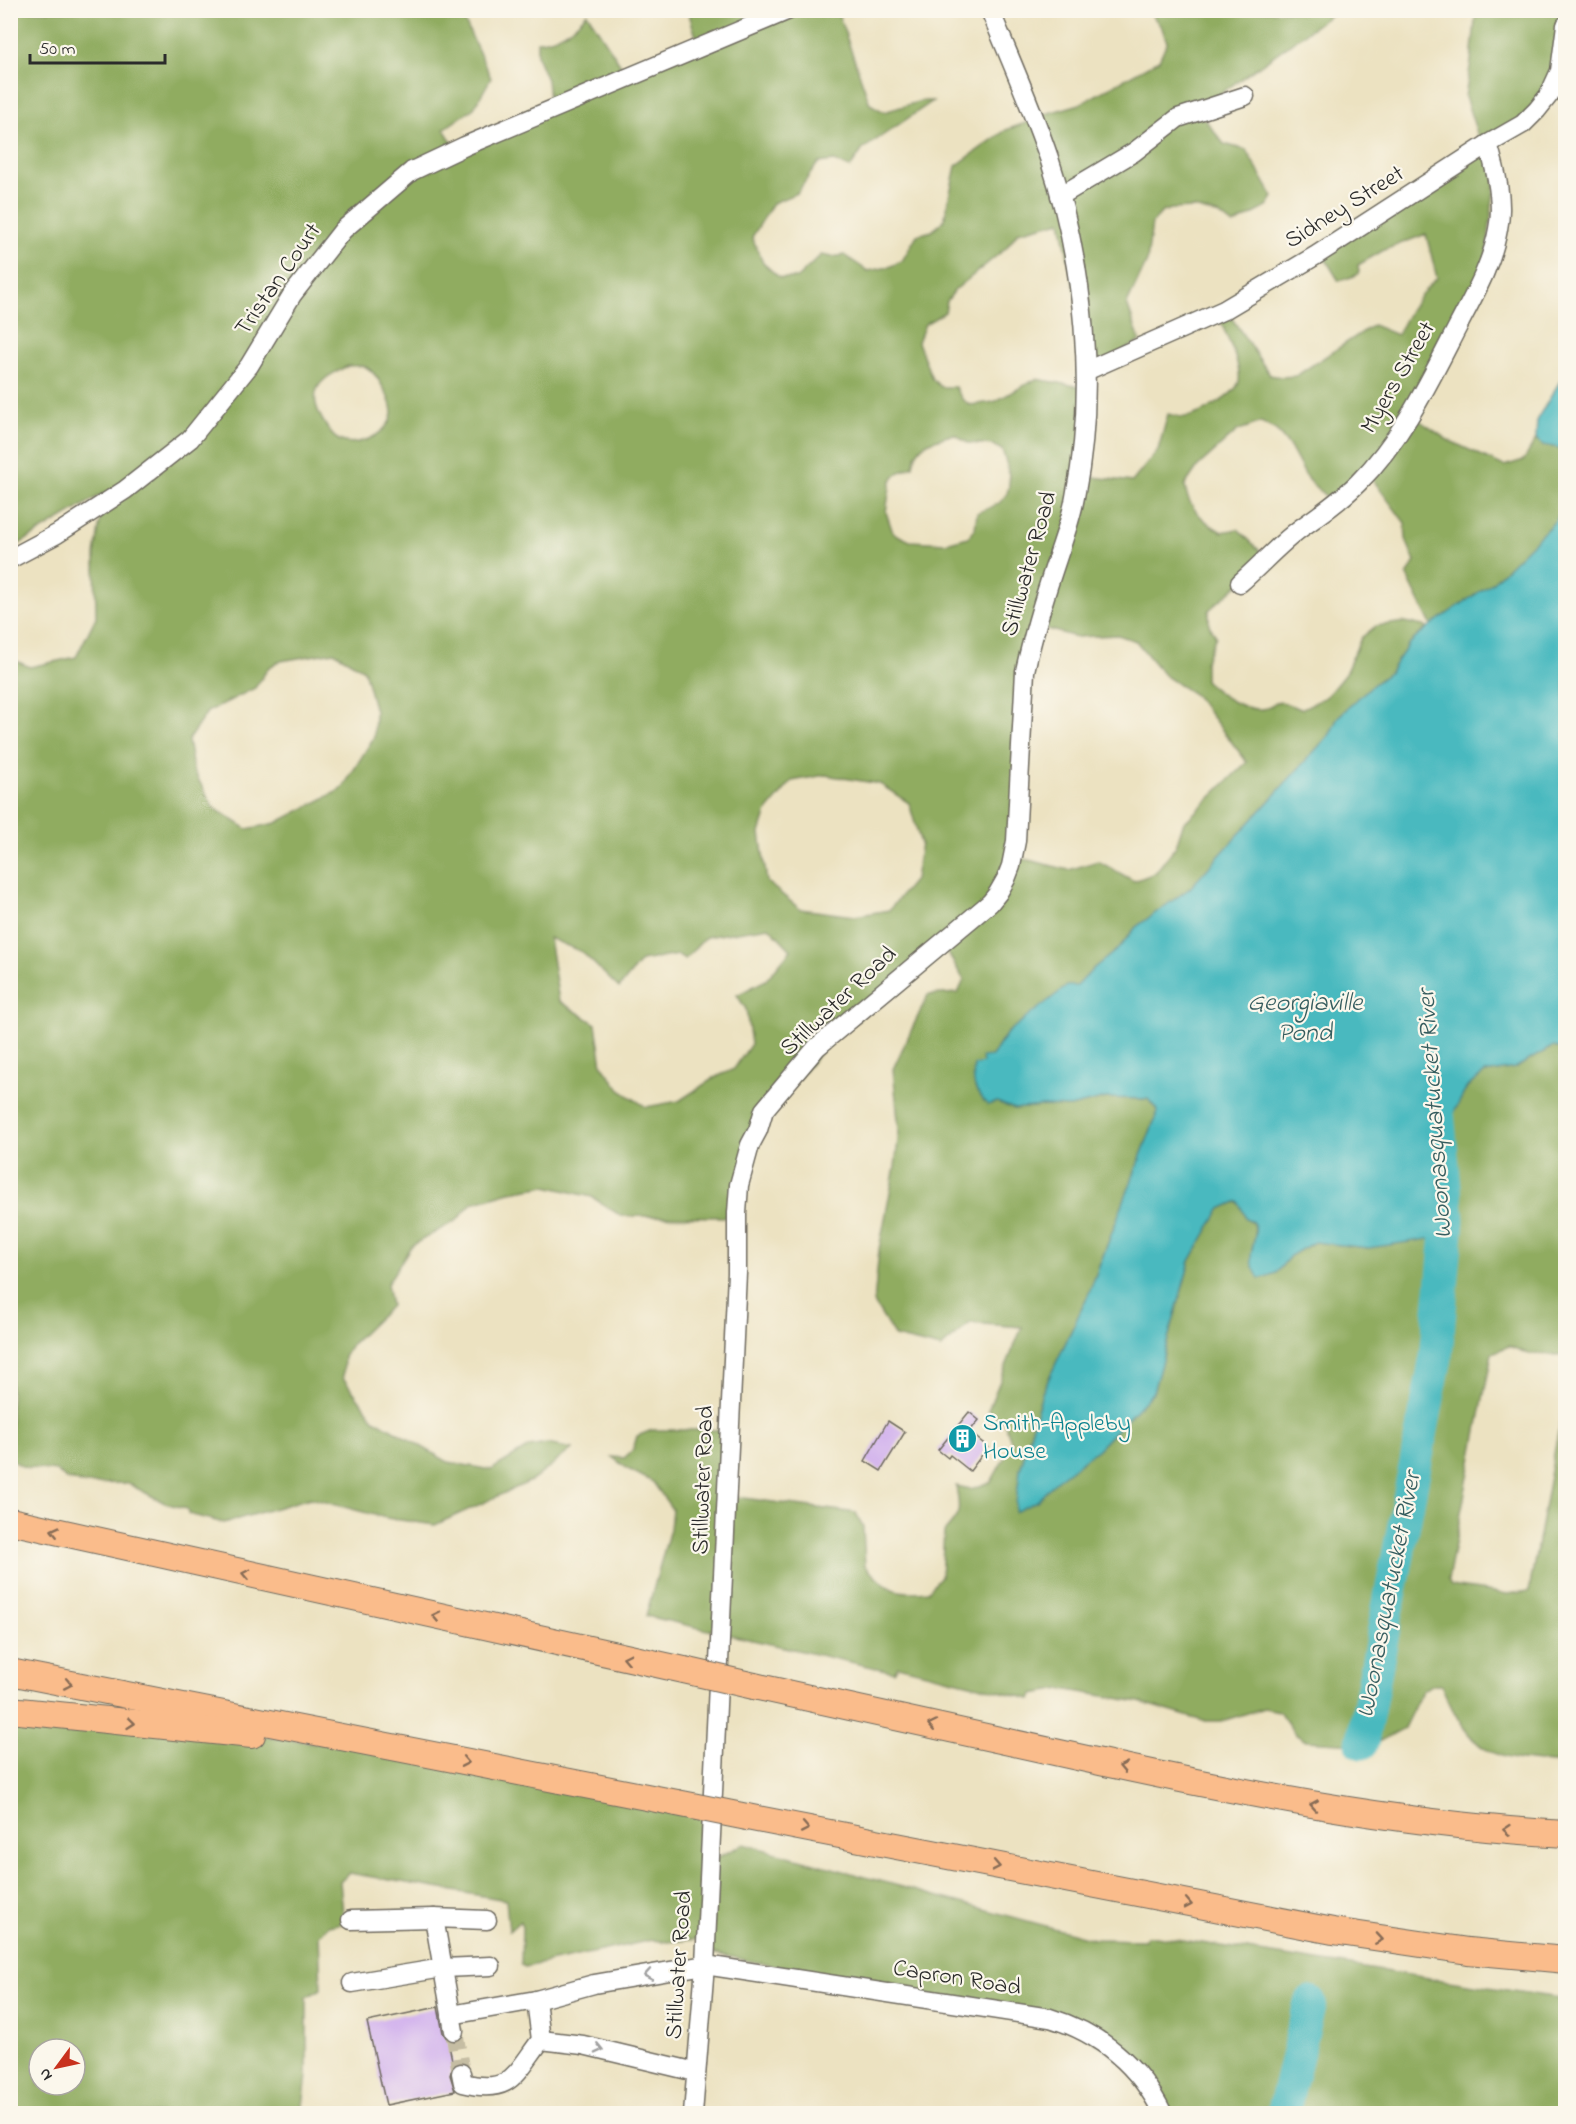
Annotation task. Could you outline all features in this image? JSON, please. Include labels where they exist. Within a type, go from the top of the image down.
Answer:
[{"type":"highway","points":[[10,1521],[1154,1774],[1281,1799],[1413,1820],[1566,1834]]},
{"type":"highway","points":[[10,1672],[1333,1931],[1456,1950],[1566,1960]]},
{"type":"highway","points":[[10,1710],[436,1756]]},
{"type":"street","name":"Tristan Court","points":[[10,559],[57,534],[125,490],[190,439],[249,366],[292,295],[343,230],[412,171],[465,146],[789,10]]},
{"type":"street","name":"Stillwater Road","points":[[693,2114],[705,1965],[736,1285],[737,1213],[742,1171],[764,1110],[817,1047],[912,966],[981,912],[998,893],[1006,879],[1016,841],[1025,671],[1076,496],[1083,436],[1087,360],[1083,314],[1060,196],[1032,111],[990,10]]},
{"type":"street","name":"Sidney Street","points":[[1086,371],[1224,310],[1316,256],[1488,144],[1523,124],[1549,95],[1560,71],[1566,25]]},
{"type":"street","points":[[1060,196],[1134,152],[1178,118],[1245,96]]},
{"type":"street","name":"Myers Street","points":[[1240,583],[1300,529],[1358,483],[1385,452],[1434,373],[1484,276],[1498,229],[1499,196],[1496,168],[1488,144]]},
{"type":"street","points":[[434,1918],[442,1968]]},
{"type":"street","points":[[351,1920],[434,1918],[487,1920]]},
{"type":"street","name":"Capron Road","points":[[442,1968],[452,2023],[594,1984],[705,1965],[1050,2018],[1073,2025],[1092,2035],[1124,2059],[1155,2098],[1163,2114]]},
{"type":"street","points":[[352,1983],[442,1968],[491,1966]]},
{"type":"street","points":[[461,2073],[463,2083],[477,2086],[498,2087],[511,2080],[541,2040],[536,2000]]},
{"type":"street","points":[[541,2040],[583,2045],[696,2072]]},
{"type":"green space","points":[[11,11],[460,11],[491,78],[474,108],[444,129],[456,149],[550,109],[547,80],[537,56],[537,41],[551,39],[565,33],[587,13],[624,70],[698,43],[688,11],[839,11],[870,104],[884,112],[921,101],[933,101],[863,149],[850,168],[834,161],[818,163],[797,193],[773,203],[752,237],[763,263],[780,278],[797,278],[821,255],[832,257],[844,255],[868,271],[889,267],[902,261],[917,235],[932,231],[944,220],[956,166],[1006,130],[1031,121],[1035,117],[1080,104],[1159,60],[1167,42],[1162,28],[1149,11],[1336,11],[1206,104],[1199,112],[1224,144],[1246,150],[1273,197],[1267,207],[1233,225],[1220,215],[1194,208],[1171,209],[1162,212],[1152,223],[1147,261],[1127,304],[1140,341],[1090,370],[1061,221],[1018,232],[1006,248],[955,290],[947,301],[945,312],[925,324],[918,342],[932,379],[941,387],[955,387],[962,399],[970,405],[994,402],[1036,379],[1076,386],[1083,390],[1079,475],[1132,482],[1158,450],[1168,414],[1184,417],[1199,413],[1216,404],[1236,387],[1239,381],[1238,366],[1218,315],[1227,311],[1270,375],[1281,377],[1296,376],[1373,325],[1397,335],[1414,304],[1437,278],[1426,234],[1384,250],[1358,265],[1357,275],[1339,281],[1321,252],[1482,148],[1465,97],[1476,11],[1565,11],[1559,69],[1534,113],[1488,145],[1495,182],[1485,267],[1410,414],[1448,440],[1504,466],[1524,460],[1536,439],[1543,445],[1565,449],[1565,508],[1556,520],[1492,583],[1431,625],[1407,576],[1415,561],[1406,540],[1405,523],[1368,473],[1333,503],[1308,480],[1290,447],[1276,430],[1261,422],[1237,431],[1198,466],[1185,485],[1193,507],[1203,519],[1222,532],[1238,529],[1265,556],[1264,562],[1209,610],[1209,625],[1216,636],[1205,662],[1205,680],[1225,697],[1251,708],[1267,708],[1279,701],[1301,709],[1326,697],[1345,674],[1361,638],[1376,626],[1405,622],[1427,627],[1409,644],[1389,673],[1370,687],[1338,717],[1330,734],[1190,888],[1136,927],[1119,948],[1094,968],[1077,986],[1007,1033],[992,1056],[997,1102],[1014,1109],[1042,1106],[1070,1107],[1106,1098],[1148,1099],[1158,1111],[1089,1293],[1042,1393],[1020,1470],[1016,1511],[1037,1501],[1056,1481],[1098,1449],[1153,1392],[1190,1261],[1220,1209],[1238,1201],[1246,1218],[1254,1225],[1255,1243],[1251,1260],[1276,1273],[1290,1256],[1314,1242],[1369,1248],[1443,1178],[1441,1146],[1450,1120],[1467,1087],[1485,1073],[1515,1068],[1552,1047],[1565,1049],[1565,1355],[1529,1354],[1509,1346],[1492,1353],[1448,1580],[1451,1586],[1508,1594],[1529,1591],[1565,1394],[1565,1764],[1519,1760],[1487,1750],[1464,1728],[1441,1685],[1431,1685],[1422,1691],[1404,1728],[1373,1745],[1306,1741],[1295,1734],[1279,1711],[1264,1708],[1222,1721],[1203,1721],[1139,1702],[1062,1689],[1033,1694],[1031,1699],[898,1666],[894,1672],[646,1616],[670,1529],[672,1509],[653,1482],[628,1469],[612,1457],[624,1458],[633,1450],[637,1436],[652,1430],[727,1430],[729,1496],[856,1513],[863,1527],[865,1566],[886,1586],[907,1592],[928,1591],[941,1576],[944,1532],[957,1516],[958,1511],[956,1486],[971,1489],[991,1482],[1012,1444],[1005,1424],[988,1410],[1022,1327],[970,1323],[941,1348],[895,1337],[874,1303],[879,1249],[895,1167],[899,1130],[893,1069],[928,995],[958,993],[964,980],[944,947],[824,1048],[766,1117],[733,1217],[621,1216],[592,1197],[546,1186],[510,1192],[472,1203],[457,1220],[411,1246],[387,1284],[391,1306],[351,1345],[344,1357],[343,1378],[374,1419],[448,1462],[491,1470],[529,1447],[547,1444],[572,1449],[533,1480],[435,1525],[386,1518],[310,1498],[224,1523],[188,1514],[187,1509],[165,1503],[127,1483],[86,1484],[66,1479],[56,1471],[24,1467],[11,1460],[11,659],[30,667],[76,657],[96,617],[95,555],[104,493],[11,549]],"holes":[[[348,366],[362,366],[370,370],[391,405],[391,418],[381,431],[373,437],[355,442],[346,442],[331,433],[319,414],[315,399],[319,386],[332,374]],[[954,434],[968,443],[993,445],[1002,450],[1009,478],[1007,492],[999,503],[977,513],[975,529],[968,537],[946,543],[910,541],[893,533],[886,512],[891,481],[898,473],[913,466],[918,451],[927,443]],[[1036,626],[1076,637],[1118,635],[1136,641],[1164,675],[1195,695],[1247,762],[1183,824],[1176,846],[1155,873],[1134,881],[1098,861],[1069,870],[1016,857]],[[334,652],[364,670],[375,711],[374,737],[342,789],[276,823],[247,829],[214,808],[193,770],[188,740],[207,712],[255,688],[269,667],[281,661]],[[825,775],[880,784],[909,803],[921,844],[915,879],[889,910],[855,916],[800,909],[767,882],[760,833],[767,811],[792,781]],[[769,927],[791,950],[766,980],[737,995],[746,1009],[751,1044],[734,1069],[714,1078],[679,1101],[646,1107],[620,1090],[602,1065],[596,1024],[559,1001],[549,938],[582,952],[619,988],[641,961],[678,955],[685,959],[706,937]]]},
{"type":"green space","points":[[10,1709],[346,1746],[706,1810],[712,1860],[744,1844],[1094,1939],[1144,1940],[1147,1936],[1156,1936],[1565,1999],[1565,2113],[1159,2113],[1124,2062],[1073,2027],[711,1953],[699,1939],[667,1942],[652,1940],[525,1967],[521,1965],[522,1927],[520,1921],[509,1931],[506,1900],[349,1873],[340,1882],[344,1923],[328,1926],[319,1935],[321,1989],[307,1997],[307,2076],[302,2113],[11,2113]]},
{"type":"water","points":[[1565,373],[1565,449],[1543,445],[1536,439],[1537,419]]},
{"type":"water","name":"Georgiaville Pond","points":[[1565,508],[1565,1049],[1552,1047],[1515,1068],[1485,1073],[1467,1087],[1450,1120],[1441,1146],[1443,1178],[1453,1223],[1435,1238],[1369,1248],[1314,1242],[1290,1256],[1276,1273],[1259,1279],[1251,1261],[1255,1226],[1246,1218],[1238,1201],[1220,1209],[1190,1261],[1153,1392],[1098,1449],[1056,1481],[1037,1501],[1015,1512],[1020,1470],[1042,1393],[1089,1293],[1158,1111],[1148,1099],[1106,1098],[1070,1107],[1042,1106],[1014,1109],[997,1102],[988,1105],[975,1087],[974,1065],[983,1063],[982,1057],[992,1056],[1007,1033],[1067,986],[1077,986],[1094,968],[1119,948],[1136,927],[1190,888],[1330,734],[1338,717],[1370,687],[1389,673],[1409,644],[1431,625],[1492,583],[1556,520]]},
{"type":"building","name":"Smith-Appleby House","points":[[969,1412],[979,1420],[969,1432],[988,1447],[970,1471],[950,1455],[948,1458],[938,1450]]},
{"type":"building","points":[[888,1421],[905,1432],[881,1471],[865,1461]]},
{"type":"building","points":[[438,2007],[443,2033],[448,2040],[453,2065],[450,2075],[455,2091],[386,2105],[367,2022]]},
{"type":"waterway","name":"Woonasquatucket River","points":[[1362,1743],[1436,1357],[1448,1220],[1437,1101]]},
{"type":"waterway","name":"Woonasquatucket River","points":[[1283,2114],[1310,2002]]},
{"type":"tunnel","points":[[454,2031],[461,2073]]},
{"type":"place","name":"Smith-Appleby House","points":[[962,1438]]}]
